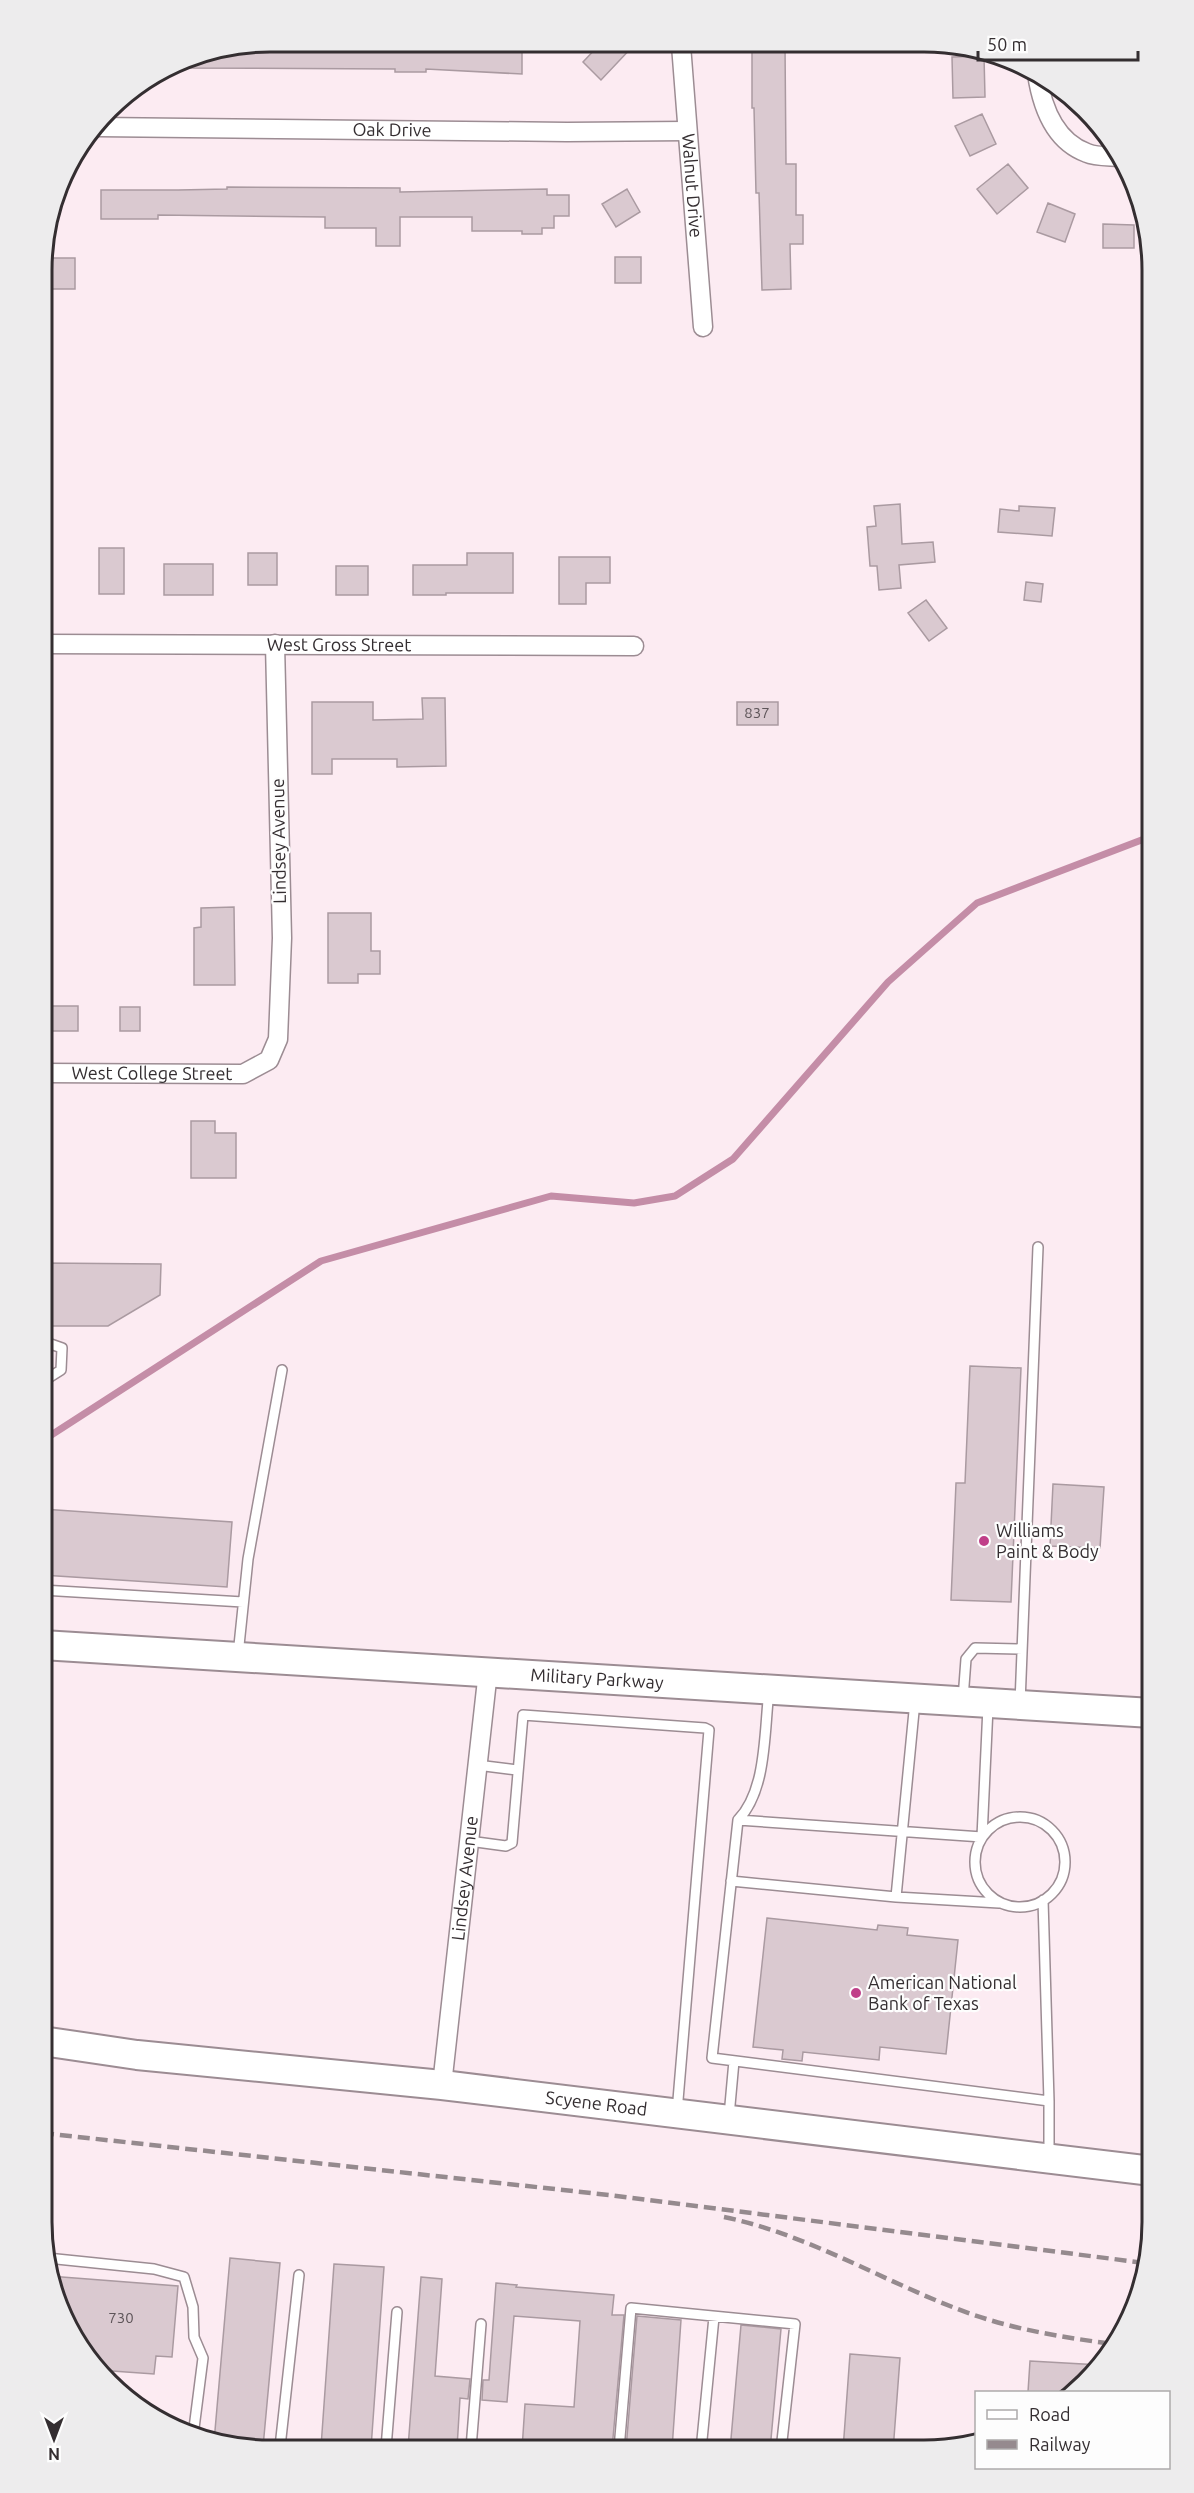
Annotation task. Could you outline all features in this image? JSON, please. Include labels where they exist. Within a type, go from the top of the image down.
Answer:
[{"type":"main road","name":"Military Parkway","points":[[52,1646],[1142,1712]]},
{"type":"main road","name":"Scyene Road","points":[[52,2042],[137,2055],[442,2085],[1142,2170]]},
{"type":"street","name":"Walnut Drive","points":[[681,52],[703,327]]},
{"type":"street","points":[[1039,86],[1056,132],[1070,145],[1089,154],[1109,156]]},
{"type":"street","name":"Oak Drive","points":[[107,127],[567,132],[687,130]]},
{"type":"street","name":"West Gross Street","points":[[52,644],[634,646]]},
{"type":"street","name":"Lindsey Avenue","points":[[275,644],[282,938],[278,1039]]},
{"type":"street","name":"West College Street","points":[[52,1074],[243,1074],[269,1060],[278,1039]]},
{"type":"street","name":"Lindsey Avenue","points":[[442,2085],[489,1671]]},
{"type":"lane","points":[[1020,1705],[1038,1247]]},
{"type":"lane","points":[[52,1344],[62,1348],[61,1370],[52,1376]]},
{"type":"lane","points":[[238,1657],[248,1559],[282,1370]]},
{"type":"lane","points":[[52,1591],[243,1602]]},
{"type":"lane","points":[[982,1838],[975,1702],[966,1659],[975,1648],[1022,1649]]},
{"type":"lane","points":[[769,1690],[759,1779],[749,1809],[738,1820],[712,2058],[1049,2101]]},
{"type":"lane","points":[[896,1897],[915,1699]]},
{"type":"lane","points":[[469,1841],[506,1846],[512,1843],[521,1718],[526,1714],[709,1730],[677,2114]]},
{"type":"lane","points":[[477,1765],[517,1770]]},
{"type":"lane","points":[[731,1881],[896,1897],[1002,1903],[1017,1907],[1031,1906],[1054,1891],[1062,1880],[1065,1866],[1064,1853],[1059,1840],[1050,1829],[1037,1821],[1022,1817],[1007,1819],[993,1826],[982,1838],[976,1852],[975,1867],[980,1882],[989,1894],[1002,1903]]},
{"type":"lane","points":[[738,1820],[982,1838]]},
{"type":"lane","points":[[1043,1900],[1049,2157]]},
{"type":"lane","points":[[729,2120],[734,2061]]},
{"type":"lane","points":[[56,2259],[154,2269],[184,2277],[193,2307],[194,2337],[203,2358],[194,2427]]},
{"type":"lane","points":[[281,2440],[298,2275]]},
{"type":"lane","points":[[620,2440],[631,2308],[795,2324],[782,2440]]},
{"type":"lane","points":[[387,2440],[397,2312]]},
{"type":"lane","points":[[702,2440],[714,2317]]},
{"type":"lane","points":[[472,2440],[481,2324]]},
{"type":"building","points":[[270,52],[522,52],[522,74],[426,69],[426,72],[395,72],[395,69],[189,68],[242,54]]},
{"type":"building","points":[[592,52],[627,52],[601,80],[583,62]]},
{"type":"building","points":[[752,52],[785,52],[786,164],[796,164],[796,215],[803,215],[803,244],[790,244],[791,289],[762,290],[759,193],[756,193],[754,108],[752,108]]},
{"type":"building","points":[[952,57],[964,57],[984,61],[985,97],[953,98]]},
{"type":"building","points":[[982,114],[996,144],[970,156],[955,126]]},
{"type":"building","points":[[1008,164],[1028,188],[997,214],[977,189]]},
{"type":"building","points":[[227,187],[400,188],[400,192],[547,189],[547,195],[569,195],[569,216],[554,216],[554,228],[542,228],[542,234],[522,234],[522,231],[472,231],[472,217],[400,217],[400,246],[376,246],[376,228],[325,228],[325,217],[158,215],[158,219],[101,219],[101,190],[227,189]]},
{"type":"building","points":[[627,189],[640,212],[616,227],[602,204]]},
{"type":"building","points":[[1048,203],[1075,214],[1065,242],[1037,232]]},
{"type":"building","points":[[1103,224],[1134,225],[1134,248],[1103,248]]},
{"type":"building","points":[[615,257],[641,257],[641,283],[615,283]]},
{"type":"building","points":[[53,258],[75,258],[75,289],[52,289]]},
{"type":"building","points":[[900,504],[902,544],[933,542],[935,562],[899,565],[901,588],[879,590],[877,566],[870,566],[867,527],[876,526],[874,506]]},
{"type":"building","points":[[1019,506],[1055,508],[1052,536],[998,532],[1000,509],[1019,511]]},
{"type":"building","points":[[99,548],[124,548],[124,594],[99,594]]},
{"type":"building","points":[[248,553],[277,553],[277,585],[248,585]]},
{"type":"building","points":[[467,553],[513,553],[513,593],[413,595],[413,565],[467,565]]},
{"type":"building","points":[[559,557],[610,557],[610,583],[586,583],[586,604],[559,604]]},
{"type":"building","points":[[164,564],[213,564],[213,595],[164,595]]},
{"type":"building","points":[[336,566],[368,566],[368,595],[336,595]]},
{"type":"building","points":[[1026,582],[1043,584],[1041,602],[1024,600]]},
{"type":"building","points":[[926,600],[947,628],[929,641],[908,613]]},
{"type":"building","points":[[422,698],[445,698],[446,766],[397,767],[397,759],[332,759],[332,774],[312,774],[312,702],[373,702],[373,720],[423,719]]},
{"type":"building","points":[[737,702],[778,702],[778,725],[737,725]]},
{"type":"building","points":[[234,907],[235,985],[194,985],[194,928],[201,927],[201,908]]},
{"type":"building","points":[[328,913],[371,913],[371,951],[380,951],[380,974],[358,974],[358,983],[328,983]]},
{"type":"building","points":[[52,1006],[78,1006],[78,1031],[52,1031]]},
{"type":"building","points":[[120,1007],[140,1007],[140,1031],[120,1031]]},
{"type":"building","points":[[191,1121],[215,1121],[215,1133],[236,1133],[236,1178],[191,1178]]},
{"type":"building","points":[[52,1263],[161,1264],[160,1295],[108,1326],[52,1326]]},
{"type":"building","name":"Williams Paint & Body","points":[[970,1366],[1021,1368],[1011,1602],[951,1600],[956,1483],[965,1483]]},
{"type":"building","points":[[1053,1484],[1104,1487],[1100,1548],[1050,1546]]},
{"type":"building","points":[[52,1510],[232,1522],[227,1587],[52,1576]]},
{"type":"building","name":"American National Bank of Texas","points":[[767,1918],[877,1930],[878,1925],[908,1928],[907,1935],[958,1940],[946,2054],[880,2047],[879,2060],[803,2052],[802,2061],[782,2059],[783,2050],[753,2047]]},
{"type":"building","points":[[230,2258],[280,2263],[264,2440],[242,2439],[215,2433]]},
{"type":"building","points":[[334,2264],[384,2267],[372,2440],[321,2440]]},
{"type":"building","points":[[60,2277],[178,2286],[172,2357],[156,2356],[154,2374],[111,2371],[82,2332],[69,2306]]},
{"type":"building","points":[[421,2277],[442,2279],[435,2376],[470,2379],[468,2399],[460,2398],[457,2440],[409,2440]]},
{"type":"building","points":[[496,2283],[517,2285],[516,2287],[614,2295],[612,2315],[624,2315],[613,2440],[523,2440],[525,2404],[574,2407],[580,2321],[514,2316],[507,2402],[482,2400],[483,2380],[489,2380]]},
{"type":"building","points":[[637,2316],[681,2320],[673,2440],[627,2440]]},
{"type":"building","points":[[741,2325],[781,2329],[771,2440],[731,2440]]},
{"type":"building","points":[[850,2354],[900,2358],[894,2440],[844,2440]]},
{"type":"building","points":[[1030,2361],[1088,2364],[1078,2377],[1061,2391],[1028,2391]]},
{"type":"waterway","points":[[52,1435],[321,1261],[551,1196],[634,1203],[675,1196],[733,1159],[888,982],[977,903],[1142,840]]},
{"type":"railway","points":[[52,2134],[609,2195],[1138,2262]]},
{"type":"railway","points":[[724,2217],[756,2225],[818,2248],[971,2314],[1042,2333],[1106,2343]]},
{"type":"place","name":"Williams Paint & Body","points":[[984,1541]]},
{"type":"place","name":"American National Bank of Texas","points":[[856,1993]]}]
